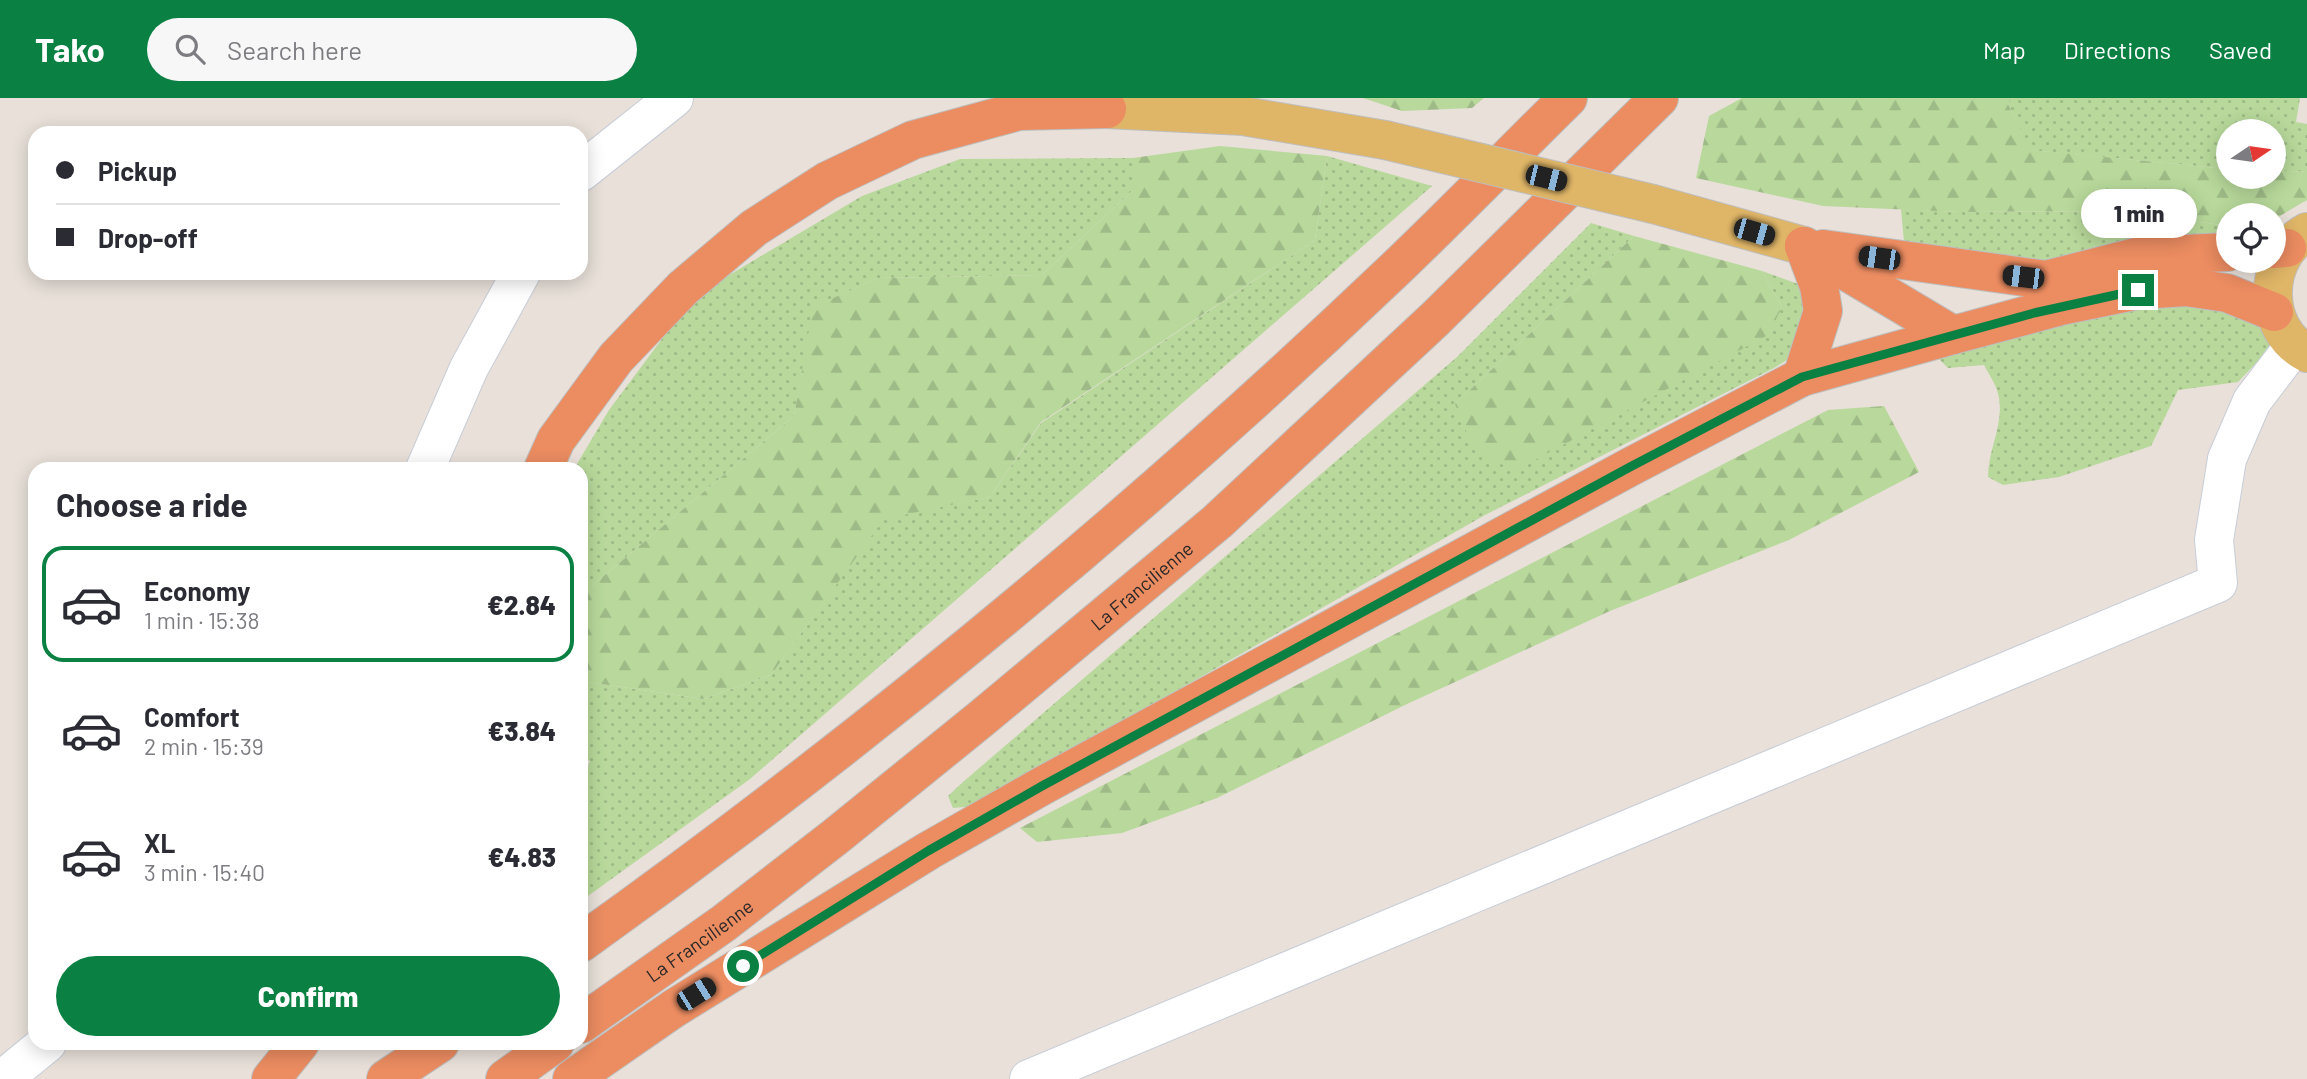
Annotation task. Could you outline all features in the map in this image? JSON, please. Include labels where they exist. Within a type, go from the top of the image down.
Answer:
[{"type":"highway","points":[[588,938],[789,790],[924,683],[1174,472],[1392,273],[1567,98]]},
{"type":"highway","name":"La Francilienne","points":[[588,1019],[724,923],[835,837],[1217,522],[1435,319],[1659,98]]},
{"type":"highway","points":[[546,462],[556,440],[615,358],[683,288],[754,228],[827,181],[913,140],[1019,111],[1099,104]]},
{"type":"highway","points":[[1804,246],[2046,280],[2140,256],[2216,253]]},
{"type":"highway","points":[[1804,246],[1953,335]]},
{"type":"highway","points":[[1802,377],[1823,312],[1819,286],[1804,246]]},
{"type":"highway","points":[[572,1079],[673,1009],[928,851],[1055,779],[1630,467],[1802,377],[2061,306],[2138,290],[2186,287],[2227,293],[2274,312]]},
{"type":"highway","points":[[271,1079],[294,1050]]},
{"type":"highway","points":[[386,1079],[430,1050]]},
{"type":"highway","points":[[505,1079],[545,1050]]},
{"type":"main road","points":[[1099,104],[1242,116],[1385,140],[1653,204],[1804,246]]},
{"type":"main road","points":[[2289,243],[2277,267],[2272,289],[2274,312],[2284,334],[2301,350]]},
{"type":"street","points":[[588,166],[674,98]]},
{"type":"street","points":[[428,462],[469,368],[517,280]]},
{"type":"street","points":[[1029,1079],[2218,583],[2214,540],[2227,459],[2252,401],[2301,350]]},
{"type":"street","points":[[3,1079],[38,1050]]},
{"type":"green space","points":[[1363,98],[1484,98],[1472,108],[1402,111]]},
{"type":"green space","points":[[1742,98],[2013,98],[2008,104],[2031,150],[2216,168],[2216,189],[2286,189],[2286,171],[2307,172],[2307,200],[2286,212],[2286,203],[2216,203],[2216,224],[2123,211],[1959,212],[1823,206],[1696,178],[1709,116]]},
{"type":"green space","points":[[2013,98],[2300,98],[2296,122],[2307,124],[2307,172],[2286,171],[2286,119],[2216,119],[2216,168],[2030,150],[2008,104]]},
{"type":"green space","points":[[1220,146],[1327,156],[1315,240],[1041,422],[990,497],[884,519],[771,675],[703,699],[588,682],[588,589],[794,416],[813,307],[878,278],[1042,275],[1133,190],[1133,158]]},
{"type":"green space","points":[[1327,156],[1432,186],[750,779],[588,896],[588,682],[703,699],[771,675],[884,518],[990,497],[1041,423],[1315,240]]},
{"type":"green space","points":[[1133,158],[1133,190],[1042,275],[878,278],[814,307],[794,416],[588,589],[588,462],[578,462],[609,410],[694,296],[862,196],[960,159]]},
{"type":"green space","points":[[1901,209],[1959,212],[2123,211],[2216,224],[2216,237],[2047,262],[1904,242]]},
{"type":"green space","points":[[1591,223],[1634,236],[1455,404],[1782,307],[1762,271],[1809,288],[1801,351],[1774,368],[1485,515],[974,806],[953,808],[948,796],[963,782],[1457,357]]},
{"type":"green space","points":[[1634,236],[1762,271],[1782,307],[1768,335],[1514,471],[1473,448],[1455,404]]},
{"type":"green space","points":[[2203,299],[2264,321],[2274,344],[2238,382],[2178,390],[2151,446],[2059,477],[2003,485],[1988,477],[2000,412],[1996,387],[1984,365],[1948,368],[1938,358],[2081,317]]},
{"type":"green space","points":[[1884,406],[1919,472],[1789,540],[1610,611],[1407,704],[1217,798],[1122,833],[1037,842],[1020,828],[1828,410]]},
{"type":"route","points":[[743,966],[928,851],[1042,786],[1630,467],[1802,377],[2061,306],[2138,290]]}]
